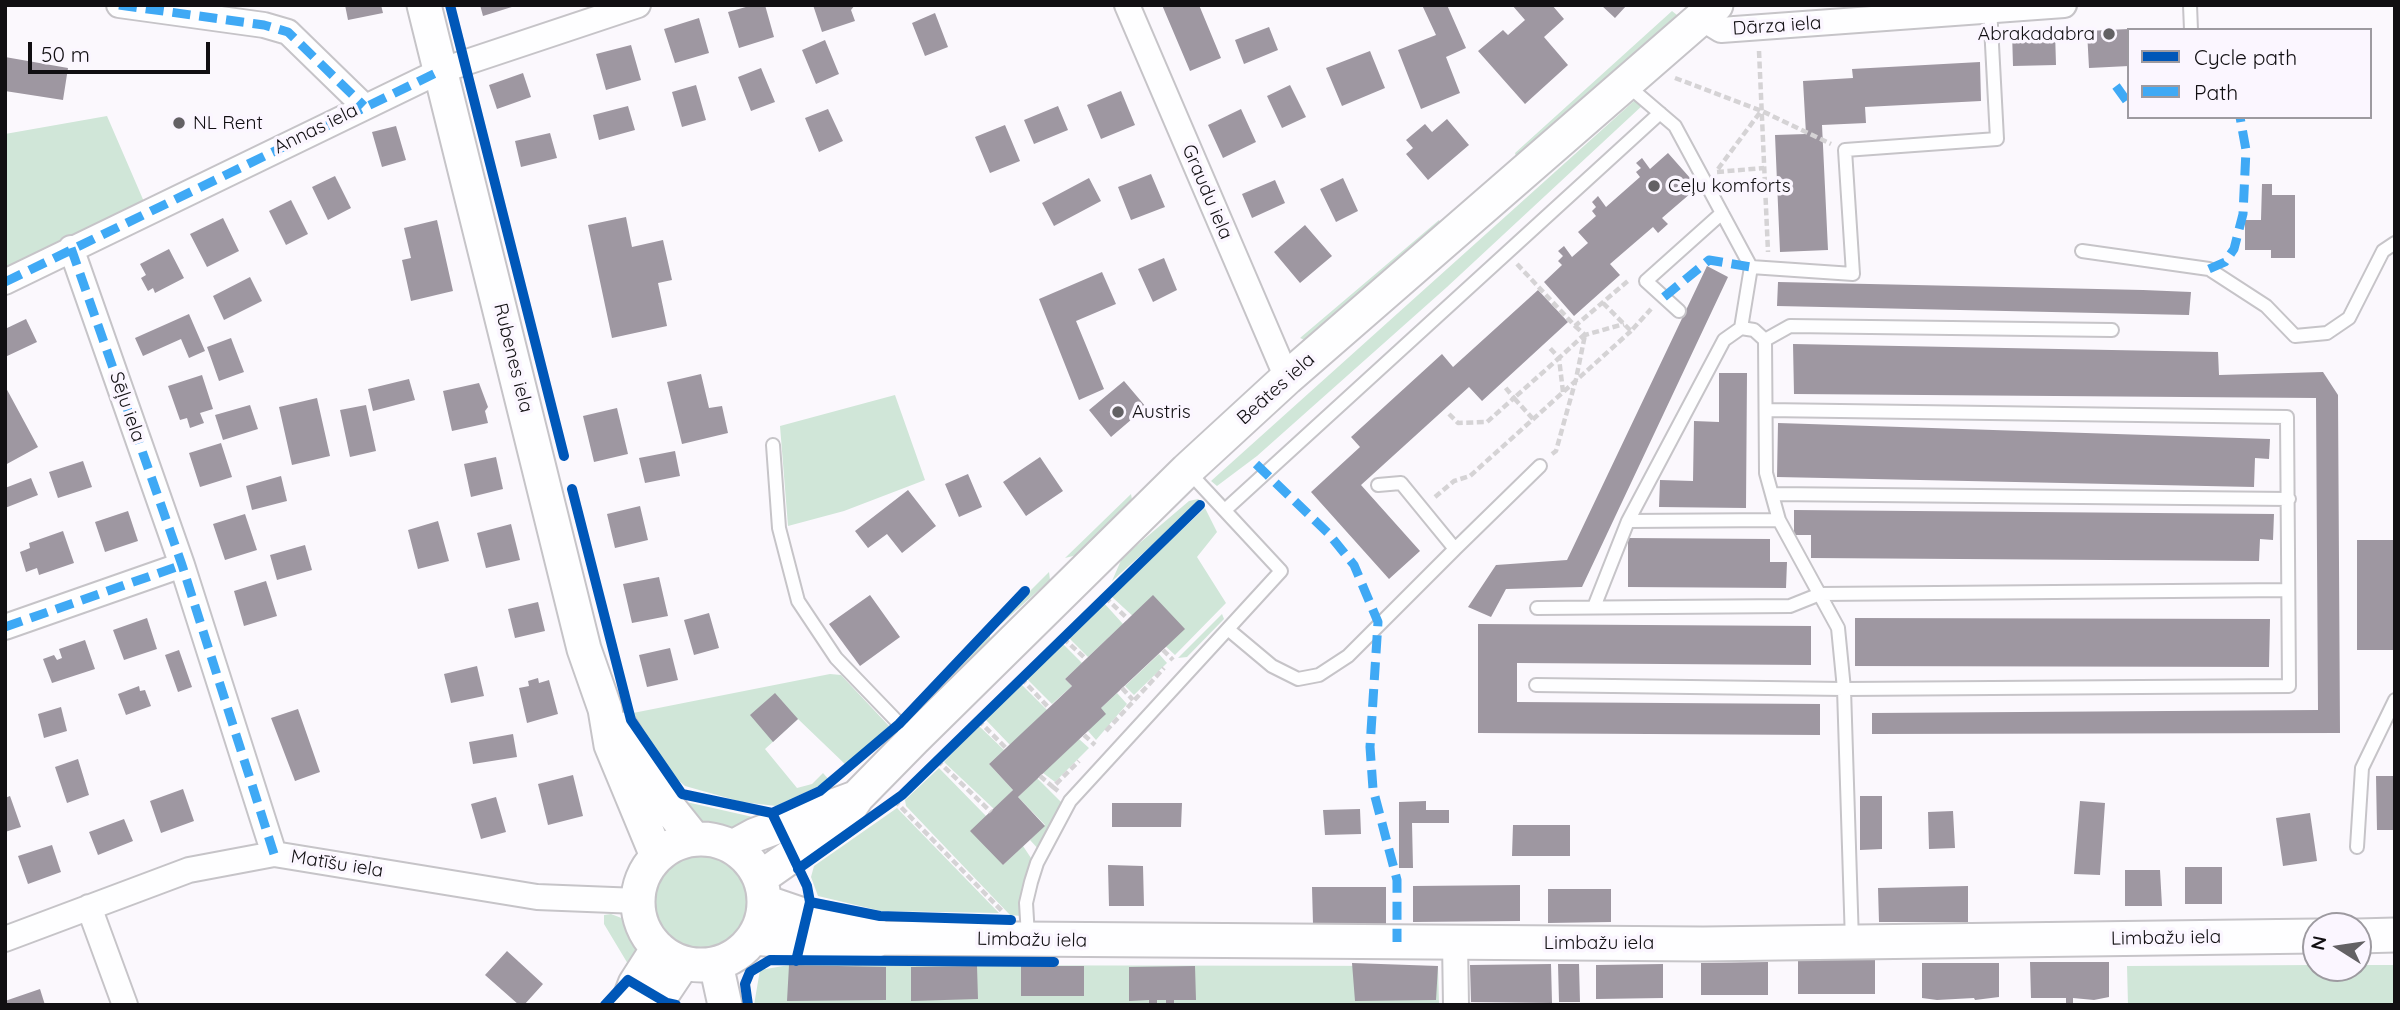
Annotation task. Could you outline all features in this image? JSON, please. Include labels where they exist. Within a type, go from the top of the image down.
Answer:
[{"type":"main road","name":"Rubenes iela","points":[[424,5],[584,649],[605,709],[611,745],[657,856]]},
{"type":"main road","name":"Beātes iela","points":[[763,890],[841,821],[885,800],[1187,470],[1287,378],[1709,12]]},
{"type":"main road","name":"Rubenes iela","points":[[605,709],[628,736],[680,824],[694,839]]},
{"type":"main road","name":"Beātes iela","points":[[733,847],[755,835],[885,800]]},
{"type":"main road","points":[[708,838],[733,847],[754,865],[763,890],[760,927],[754,938],[730,958],[716,964],[670,956],[640,918],[638,901],[647,869],[657,856],[668,848],[694,839],[708,838]]},
{"type":"main road","name":"Limbažu iela","points":[[763,890],[806,916],[860,928],[882,938]]},
{"type":"main road","name":"Limbažu iela","points":[[754,938],[858,947],[882,938],[1019,930],[1455,942],[1852,942],[2302,936]]},
{"type":"main road","points":[[2372,936],[2395,935]]},
{"type":"main road","points":[[627,1005],[635,984],[670,956]]},
{"type":"main road","points":[[655,1005],[670,956]]},
{"type":"main road","points":[[716,964],[725,1005]]},
{"type":"street","points":[[119,5],[264,25],[288,32],[365,106]]},
{"type":"street","name":"Annas iela","points":[[5,282],[440,71],[638,5]]},
{"type":"street","name":"Graudu iela","points":[[1127,5],[1287,378]]},
{"type":"street","name":"Dārza iela","points":[[1709,12],[1721,30],[1990,7],[2064,5]]},
{"type":"street","name":"Sēļu iela","points":[[71,248],[182,565],[274,854]]},
{"type":"street","points":[[5,627],[182,565]]},
{"type":"street","name":"Matīšu iela","points":[[5,939],[189,870],[274,854],[537,897],[638,901]]},
{"type":"street","points":[[89,908],[125,1005]]},
{"type":"street","points":[[1455,942],[1456,1005]]},
{"type":"lane","points":[[2190,5],[2191,28]]},
{"type":"lane","points":[[1751,267],[1853,274],[1845,150],[1997,139],[1990,7]]},
{"type":"lane","points":[[1637,76],[1660,113],[1675,126],[1751,267],[1741,328]]},
{"type":"lane","points":[[1225,510],[1660,113]]},
{"type":"lane","points":[[1679,311],[1646,281],[1722,213]]},
{"type":"lane","points":[[2082,251],[2209,270],[2266,306],[2295,336],[2327,333],[2349,318],[2383,251],[2395,243]]},
{"type":"lane","points":[[1765,340],[1790,326],[2112,330]]},
{"type":"lane","points":[[1594,607],[1628,521],[1724,340],[1741,328],[1754,330],[1765,340],[1766,473],[1779,520],[1838,628],[1844,689],[1852,942]]},
{"type":"lane","points":[[1536,685],[1844,689],[2289,686],[2287,417],[1766,410]]},
{"type":"lane","points":[[773,446],[779,528],[798,601],[836,658],[932,750]]},
{"type":"lane","points":[[1229,631],[1272,666],[1297,678],[1320,675],[1348,656],[1540,466]]},
{"type":"lane","points":[[1019,930],[1037,863],[1070,801],[1229,631],[1281,571],[1187,470]]},
{"type":"lane","points":[[1378,485],[1401,483],[1455,549]]},
{"type":"lane","points":[[1772,494],[2288,499]]},
{"type":"lane","points":[[1628,521],[1779,520]]},
{"type":"lane","points":[[1537,608],[1790,607],[1820,594],[2288,590]]},
{"type":"lane","points":[[2357,847],[2362,768],[2395,700]]},
{"type":"path","points":[[1759,50],[1769,268]]},
{"type":"path","points":[[1637,76],[1762,111],[1845,150]]},
{"type":"path","points":[[1707,185],[1762,111]]},
{"type":"path","points":[[1716,172],[1764,168]]},
{"type":"path","points":[[1507,253],[1585,335]]},
{"type":"path","points":[[1575,326],[1632,277]]},
{"type":"path","points":[[1422,509],[1454,481],[1470,475],[1631,331],[1664,297]]},
{"type":"path","points":[[1603,303],[1631,331]]},
{"type":"path","points":[[1450,414],[1458,423],[1487,422],[1585,335],[1624,324]]},
{"type":"path","points":[[1540,466],[1556,451],[1585,335]]},
{"type":"path","points":[[1549,347],[1559,358],[1563,392]]},
{"type":"path","points":[[1505,387],[1533,419]]},
{"type":"path","points":[[1115,588],[1101,601],[1128,620]]},
{"type":"path","points":[[1063,638],[1086,659]]},
{"type":"path","points":[[1163,650],[1172,660]]},
{"type":"path","points":[[1013,687],[1026,674],[1049,708]]},
{"type":"path","points":[[1122,688],[1133,699]]},
{"type":"path","points":[[987,712],[974,724],[1006,748]]},
{"type":"path","points":[[1084,735],[1095,745]]},
{"type":"path","points":[[928,769],[932,750]]},
{"type":"path","points":[[932,750],[990,812]]},
{"type":"path","points":[[1040,776],[1053,787]]},
{"type":"path","points":[[885,800],[1019,930]]},
{"type":"path","points":[[998,920],[1019,930]]},
{"type":"green space","points":[[1672,11],[1677,15],[1525,154],[1516,156],[1515,153]]},
{"type":"green space","points":[[1634,101],[1644,104],[1447,287],[1257,456],[1217,486],[1211,481]]},
{"type":"green space","points":[[107,116],[145,204],[5,272],[5,134]]},
{"type":"green space","points":[[1439,220],[1442,227],[1307,341],[1300,338]]},
{"type":"green space","points":[[895,395],[925,480],[844,511],[788,526],[780,426]]},
{"type":"green space","points":[[1131,494],[1133,505],[1077,555],[1065,558]]},
{"type":"green space","points":[[1189,501],[1201,501],[1112,581],[1122,558]]},
{"type":"green space","points":[[1205,508],[1217,532],[1197,557],[1226,603],[1175,655],[1111,596]]},
{"type":"green space","points":[[1049,572],[1050,580],[1000,625],[1023,598]]},
{"type":"green space","points":[[1104,603],[1123,624],[1088,657],[1068,637]]},
{"type":"green space","points":[[1222,614],[1224,619],[1187,657],[1178,658]]},
{"type":"green space","points":[[990,634],[990,640],[910,724],[906,722]]},
{"type":"green space","points":[[1061,642],[1082,663],[1065,679],[1072,686],[1052,704],[1026,678]]},
{"type":"green space","points":[[1159,654],[1167,663],[1134,695],[1125,686]]},
{"type":"green space","points":[[830,674],[841,675],[889,726],[847,766],[798,719],[765,749],[797,788],[812,784],[823,773],[830,781],[776,806],[742,802],[685,786],[669,772],[633,713]]},
{"type":"green space","points":[[1021,684],[1047,710],[1010,745],[985,719]]},
{"type":"green space","points":[[1117,693],[1127,704],[1096,740],[1088,731],[1101,708]]},
{"type":"green space","points":[[978,725],[1004,750],[989,764],[1013,790],[994,809],[944,762]]},
{"type":"green space","points":[[1079,739],[1089,748],[1055,782],[1043,773]]},
{"type":"green space","points":[[939,768],[986,816],[1003,865],[1023,846],[1035,864],[1028,872],[1022,889],[1021,916],[1010,915],[906,806],[905,800]]},
{"type":"green space","points":[[1037,778],[1063,804],[1041,852],[1030,840],[1045,825],[1018,797]]},
{"type":"green space","points":[[682,801],[766,820],[742,832],[720,832],[696,823]]},
{"type":"green space","points":[[897,808],[999,913],[881,911],[818,896],[811,877],[814,866]]},
{"type":"green space","points":[[701,852],[720,856],[737,867],[748,884],[752,903],[748,922],[737,939],[720,950],[701,954],[682,950],[665,939],[654,922],[650,903],[654,884],[665,867],[682,856]]},
{"type":"green space","points":[[611,914],[624,919],[637,943],[639,958],[634,974],[604,924],[604,915]]},
{"type":"green space","points":[[789,965],[1438,966],[1439,1005],[754,1005],[760,970]]},
{"type":"green space","points":[[2302,965],[2302,982],[2372,982],[2372,965],[2395,965],[2395,1005],[2128,1005],[2127,966]]},
{"type":"building","points":[[345,5],[381,5],[383,13],[348,20]]},
{"type":"building","points":[[480,5],[515,5],[515,6],[483,16]]},
{"type":"building","points":[[753,5],[765,5],[774,37],[739,48],[728,12]]},
{"type":"building","points":[[813,5],[855,5],[851,10],[855,21],[822,32]]},
{"type":"building","points":[[1162,5],[1199,5],[1221,58],[1190,71]]},
{"type":"building","points":[[1422,5],[1447,5],[1466,48],[1446,57],[1460,93],[1421,109],[1398,50],[1436,35]]},
{"type":"building","points":[[1512,5],[1552,5],[1564,19],[1544,37],[1568,65],[1525,104],[1478,51],[1503,30],[1508,35],[1525,20]]},
{"type":"building","points":[[1601,5],[1627,5],[1615,18]]},
{"type":"building","points":[[935,13],[948,47],[925,56],[912,23]]},
{"type":"building","points":[[699,18],[709,53],[675,63],[664,29]]},
{"type":"building","points":[[1269,27],[1278,50],[1244,64],[1235,40]]},
{"type":"building","points":[[2127,29],[2127,66],[2089,68],[2087,31]]},
{"type":"building","points":[[2055,31],[2056,65],[2013,66],[2012,32]]},
{"type":"building","points":[[825,40],[839,74],[816,84],[802,50]]},
{"type":"building","points":[[631,45],[641,80],[606,90],[596,54]]},
{"type":"building","points":[[1370,51],[1385,88],[1342,106],[1326,68]]},
{"type":"building","points":[[5,57],[68,68],[63,100],[5,91]]},
{"type":"building","points":[[1980,62],[1981,101],[1865,107],[1866,123],[1822,125],[1828,250],[1780,252],[1775,135],[1806,134],[1803,81],[1853,78],[1852,69]]},
{"type":"building","points":[[761,68],[775,102],[751,111],[738,77]]},
{"type":"building","points":[[523,73],[531,97],[497,109],[489,85]]},
{"type":"building","points":[[696,85],[706,120],[682,127],[672,92]]},
{"type":"building","points":[[1290,85],[1306,117],[1282,128],[1267,96]]},
{"type":"building","points":[[1121,91],[1135,125],[1101,139],[1087,105]]},
{"type":"building","points":[[628,106],[635,130],[599,140],[593,115]]},
{"type":"building","points":[[1058,106],[1068,130],[1034,144],[1024,120]]},
{"type":"building","points":[[828,109],[843,141],[819,152],[805,118]]},
{"type":"building","points":[[1241,109],[1256,142],[1223,158],[1208,125]]},
{"type":"building","points":[[1447,119],[1469,145],[1428,180],[1406,154],[1413,148],[1406,140],[1425,124],[1432,132]]},
{"type":"building","points":[[1005,125],[1020,161],[990,173],[975,137]]},
{"type":"building","points":[[396,126],[406,160],[382,167],[372,132]]},
{"type":"building","points":[[550,133],[557,158],[521,167],[515,141]]},
{"type":"building","points":[[1668,153],[1698,187],[1662,218],[1668,224],[1658,233],[1653,227],[1610,264],[1620,275],[1574,316],[1544,282],[1562,265],[1558,261],[1563,256],[1558,251],[1564,246],[1572,257],[1588,243],[1578,232],[1596,216],[1592,211],[1596,207],[1592,202],[1598,196],[1606,207],[1640,177],[1636,172],[1641,168],[1636,163],[1642,158],[1650,169]]},
{"type":"building","points":[[1151,174],[1165,207],[1131,220],[1118,187]]},
{"type":"building","points":[[335,176],[351,208],[328,220],[312,187]]},
{"type":"building","points":[[1089,178],[1101,201],[1054,226],[1042,203]]},
{"type":"building","points":[[1343,178],[1358,211],[1336,222],[1320,189]]},
{"type":"building","points":[[1275,180],[1285,203],[1252,218],[1242,194]]},
{"type":"building","points":[[2262,184],[2272,184],[2272,195],[2295,195],[2295,258],[2271,258],[2271,250],[2245,250],[2245,220],[2261,220]]},
{"type":"building","points":[[291,200],[308,234],[286,245],[269,211]]},
{"type":"building","points":[[626,217],[632,247],[663,240],[672,280],[658,283],[667,326],[612,338],[588,225]]},
{"type":"building","points":[[223,218],[239,251],[207,267],[190,234]]},
{"type":"building","points":[[437,220],[453,291],[411,301],[402,260],[411,258],[404,228]]},
{"type":"building","points":[[1305,225],[1332,256],[1300,283],[1274,252]]},
{"type":"building","points":[[169,249],[184,278],[155,293],[153,288],[148,291],[141,278],[146,275],[140,264]]},
{"type":"building","points":[[1164,258],[1177,290],[1153,302],[1138,269]]},
{"type":"building","points":[[1707,266],[1728,277],[1582,587],[1506,589],[1491,617],[1468,607],[1496,565],[1567,560]]},
{"type":"building","points":[[1102,272],[1116,304],[1076,321],[1104,389],[1079,400],[1039,299]]},
{"type":"building","points":[[250,277],[262,301],[224,320],[213,296]]},
{"type":"building","points":[[1778,282],[2191,292],[2189,315],[1777,306]]},
{"type":"building","points":[[1538,290],[1568,322],[1482,401],[1469,387],[1361,485],[1420,551],[1389,579],[1311,492],[1360,447],[1351,437],[1442,354],[1453,367]]},
{"type":"building","points":[[189,314],[205,351],[189,358],[181,339],[143,356],[135,338]]},
{"type":"building","points":[[26,319],[37,342],[5,357],[5,329]]},
{"type":"building","points":[[231,338],[244,372],[219,381],[207,347]]},
{"type":"building","points":[[1793,344],[2218,352],[2219,375],[2323,372],[2338,395],[2340,733],[1872,734],[1872,713],[2318,710],[2316,398],[1794,394]]},
{"type":"building","points":[[1719,373],[1747,373],[1746,508],[1659,507],[1660,480],[1693,481],[1694,421],[1719,422]]},
{"type":"building","points":[[701,374],[709,408],[722,406],[728,433],[682,444],[667,382]]},
{"type":"building","points":[[202,375],[213,409],[200,413],[204,423],[190,428],[187,418],[180,420],[168,386]]},
{"type":"building","points":[[409,379],[415,400],[373,411],[368,389]]},
{"type":"building","points":[[1124,381],[1146,407],[1111,437],[1089,410]]},
{"type":"building","points":[[479,383],[488,407],[485,411],[488,423],[452,431],[443,391]]},
{"type":"building","points":[[5,386],[38,447],[5,465]]},
{"type":"building","points":[[317,398],[330,456],[292,465],[279,407]]},
{"type":"building","points":[[250,405],[258,429],[223,440],[215,415]]},
{"type":"building","points":[[366,405],[376,451],[350,457],[340,410]]},
{"type":"building","points":[[617,408],[628,454],[594,462],[583,416]]},
{"type":"building","points":[[1778,423],[2270,439],[2269,459],[2255,458],[2254,487],[1777,477]]},
{"type":"building","points":[[221,443],[232,477],[200,487],[189,453]]},
{"type":"building","points":[[675,451],[680,476],[645,483],[639,458]]},
{"type":"building","points":[[496,457],[503,489],[471,497],[464,464]]},
{"type":"building","points":[[1040,457],[1063,491],[1026,516],[1003,482]]},
{"type":"building","points":[[83,461],[92,487],[58,498],[49,472]]},
{"type":"building","points":[[968,474],[982,507],[959,517],[945,484]]},
{"type":"building","points":[[281,476],[287,501],[252,510],[246,486]]},
{"type":"building","points":[[31,478],[38,495],[5,508],[5,488]]},
{"type":"building","points":[[908,490],[936,526],[902,553],[887,534],[868,548],[855,531]]},
{"type":"building","points":[[640,506],[648,540],[615,548],[607,514]]},
{"type":"building","points":[[1794,510],[2274,514],[2273,540],[2260,539],[2259,561],[1811,558],[1811,535],[1794,535]]},
{"type":"building","points":[[128,511],[138,541],[105,552],[95,522]]},
{"type":"building","points":[[245,514],[257,550],[225,560],[213,524]]},
{"type":"building","points":[[438,521],[449,561],[418,569],[408,530]]},
{"type":"building","points":[[511,524],[520,560],[486,568],[477,533]]},
{"type":"building","points":[[63,531],[74,563],[39,575],[37,568],[26,572],[20,552],[30,548],[29,543]]},
{"type":"building","points":[[1628,538],[1770,539],[1770,562],[1787,562],[1786,588],[1628,587]]},
{"type":"building","points":[[2357,540],[2395,540],[2395,650],[2357,650]]},
{"type":"building","points":[[305,545],[312,570],[277,580],[270,555]]},
{"type":"building","points":[[659,577],[668,616],[632,623],[623,584]]},
{"type":"building","points":[[266,581],[277,616],[244,626],[234,591]]},
{"type":"building","points":[[870,595],[900,637],[860,666],[829,624]]},
{"type":"building","points":[[1153,595],[1185,629],[1101,708],[1106,714],[1018,797],[1045,826],[1003,865],[970,831],[1013,790],[989,764],[1072,686],[1065,679]]},
{"type":"building","points":[[538,602],[545,631],[515,638],[508,609]]},
{"type":"building","points":[[709,613],[719,648],[694,655],[684,620]]},
{"type":"building","points":[[147,618],[157,649],[124,660],[113,630]]},
{"type":"building","points":[[1855,618],[2270,619],[2269,667],[1855,666]]},
{"type":"building","points":[[1478,624],[1811,626],[1811,665],[1517,663],[1517,702],[1820,704],[1820,735],[1478,733]]},
{"type":"building","points":[[85,640],[95,669],[52,683],[43,659],[54,655],[57,660],[62,658],[59,649]]},
{"type":"building","points":[[670,648],[678,680],[647,687],[639,655]]},
{"type":"building","points":[[179,650],[192,687],[178,692],[165,655]]},
{"type":"building","points":[[477,666],[484,696],[451,703],[444,674]]},
{"type":"building","points":[[538,678],[539,683],[549,680],[558,714],[527,723],[519,688],[529,686],[528,681]]},
{"type":"building","points":[[139,686],[140,691],[145,690],[151,706],[126,715],[118,694]]},
{"type":"building","points":[[775,693],[798,719],[773,742],[750,715]]},
{"type":"building","points":[[61,707],[67,731],[44,738],[38,714]]},
{"type":"building","points":[[298,709],[320,772],[295,781],[271,718]]},
{"type":"building","points":[[513,734],[517,757],[473,764],[469,742]]},
{"type":"building","points":[[78,759],[89,795],[67,803],[55,767]]},
{"type":"building","points":[[573,775],[583,816],[548,825],[538,784]]},
{"type":"building","points":[[2376,776],[2395,776],[2395,830],[2377,830]]},
{"type":"building","points":[[183,789],[194,821],[161,833],[150,801]]},
{"type":"building","points":[[10,796],[21,827],[5,832],[5,798]]},
{"type":"building","points":[[1860,796],[1882,796],[1882,849],[1860,850]]},
{"type":"building","points":[[496,797],[506,832],[481,839],[471,804]]},
{"type":"building","points":[[1426,801],[1426,810],[1449,810],[1449,823],[1412,823],[1413,868],[1399,868],[1399,802]]},
{"type":"building","points":[[2080,801],[2105,803],[2100,875],[2074,874]]},
{"type":"building","points":[[1112,803],[1182,803],[1181,827],[1112,827]]},
{"type":"building","points":[[1360,809],[1361,834],[1325,835],[1323,810]]},
{"type":"building","points":[[1953,811],[1955,848],[1929,849],[1928,812]]},
{"type":"building","points":[[2310,813],[2317,861],[2283,866],[2276,818]]},
{"type":"building","points":[[124,819],[133,841],[98,855],[89,832]]},
{"type":"building","points":[[1513,825],[1570,825],[1570,856],[1512,856]]},
{"type":"building","points":[[52,845],[61,872],[28,884],[18,856]]},
{"type":"building","points":[[1108,865],[1143,866],[1144,906],[1109,906]]},
{"type":"building","points":[[2185,867],[2222,867],[2222,904],[2185,904]]},
{"type":"building","points":[[2125,870],[2160,870],[2162,906],[2125,906]]},
{"type":"building","points":[[1520,885],[1520,921],[1413,922],[1413,886]]},
{"type":"building","points":[[1968,886],[1968,922],[1879,922],[1878,888]]},
{"type":"building","points":[[1312,887],[1386,887],[1386,924],[1313,924]]},
{"type":"building","points":[[1548,889],[1611,889],[1611,922],[1548,923]]},
{"type":"building","points":[[507,951],[543,984],[524,1005],[519,1005],[485,975]]},
{"type":"building","points":[[1798,960],[1875,960],[1875,994],[1798,994]]},
{"type":"building","points":[[1768,962],[1768,995],[1701,995],[1701,963]]},
{"type":"building","points":[[2030,962],[2109,962],[2109,997],[2094,1000],[2073,998],[2073,1005],[2066,1005],[2066,998],[2031,998]]},
{"type":"building","points":[[1352,963],[1438,966],[1436,1000],[1355,1001]]},
{"type":"building","points":[[1922,963],[1999,963],[1999,997],[1975,1000],[1922,998]]},
{"type":"building","points":[[1551,964],[1552,1003],[1471,1002],[1470,965]]},
{"type":"building","points":[[1558,964],[1579,964],[1580,1002],[1559,1002]]},
{"type":"building","points":[[1663,964],[1663,998],[1596,999],[1596,965]]},
{"type":"building","points":[[789,965],[886,967],[886,1000],[787,1001]]},
{"type":"building","points":[[977,966],[978,999],[911,1001],[911,967]]},
{"type":"building","points":[[1021,966],[1084,966],[1084,996],[1021,996]]},
{"type":"building","points":[[1195,966],[1196,1000],[1174,1000],[1174,1005],[1166,1005],[1166,1000],[1157,1000],[1157,1005],[1149,1005],[1149,1000],[1129,1001],[1129,967]]},
{"type":"building","points":[[40,989],[45,1005],[5,1005],[5,1001]]},
{"type":"marked path","points":[[119,5],[264,25],[288,32],[364,106]]},
{"type":"marked path","points":[[5,282],[440,71]]},
{"type":"marked path","points":[[2116,86],[2127,101]]},
{"type":"marked path","points":[[2209,269],[2225,262],[2234,249],[2243,214],[2246,150],[2240,119]]},
{"type":"marked path","points":[[71,248],[182,565],[274,854]]},
{"type":"marked path","points":[[1664,297],[1709,260],[1751,267]]},
{"type":"marked path","points":[[1256,464],[1328,533],[1354,565],[1378,622],[1370,747],[1373,789],[1397,880],[1397,942]]},
{"type":"marked path","points":[[5,627],[182,565]]},
{"type":"cycle path","points":[[450,5],[564,456]]},
{"type":"cycle path","points":[[572,489],[631,720],[682,794],[772,813],[820,791],[899,724],[1025,591]]},
{"type":"cycle path","points":[[798,869],[902,795],[1200,505]]},
{"type":"cycle path","points":[[772,813],[807,886],[810,902],[796,961]]},
{"type":"cycle path","points":[[810,902],[880,916],[1011,920]]},
{"type":"cycle path","points":[[748,1005],[745,984],[750,972],[770,960],[1054,962]]},
{"type":"cycle path","points":[[605,1005],[628,980],[667,1003],[676,1005]]},
{"type":"place","name":"Abrakadabra","points":[[2109,34]]},
{"type":"place","name":"NL Rent","points":[[179,123]]},
{"type":"place","name":"Ceļu komforts","points":[[1654,186]]},
{"type":"place","name":"Austris","points":[[1118,412]]}]
